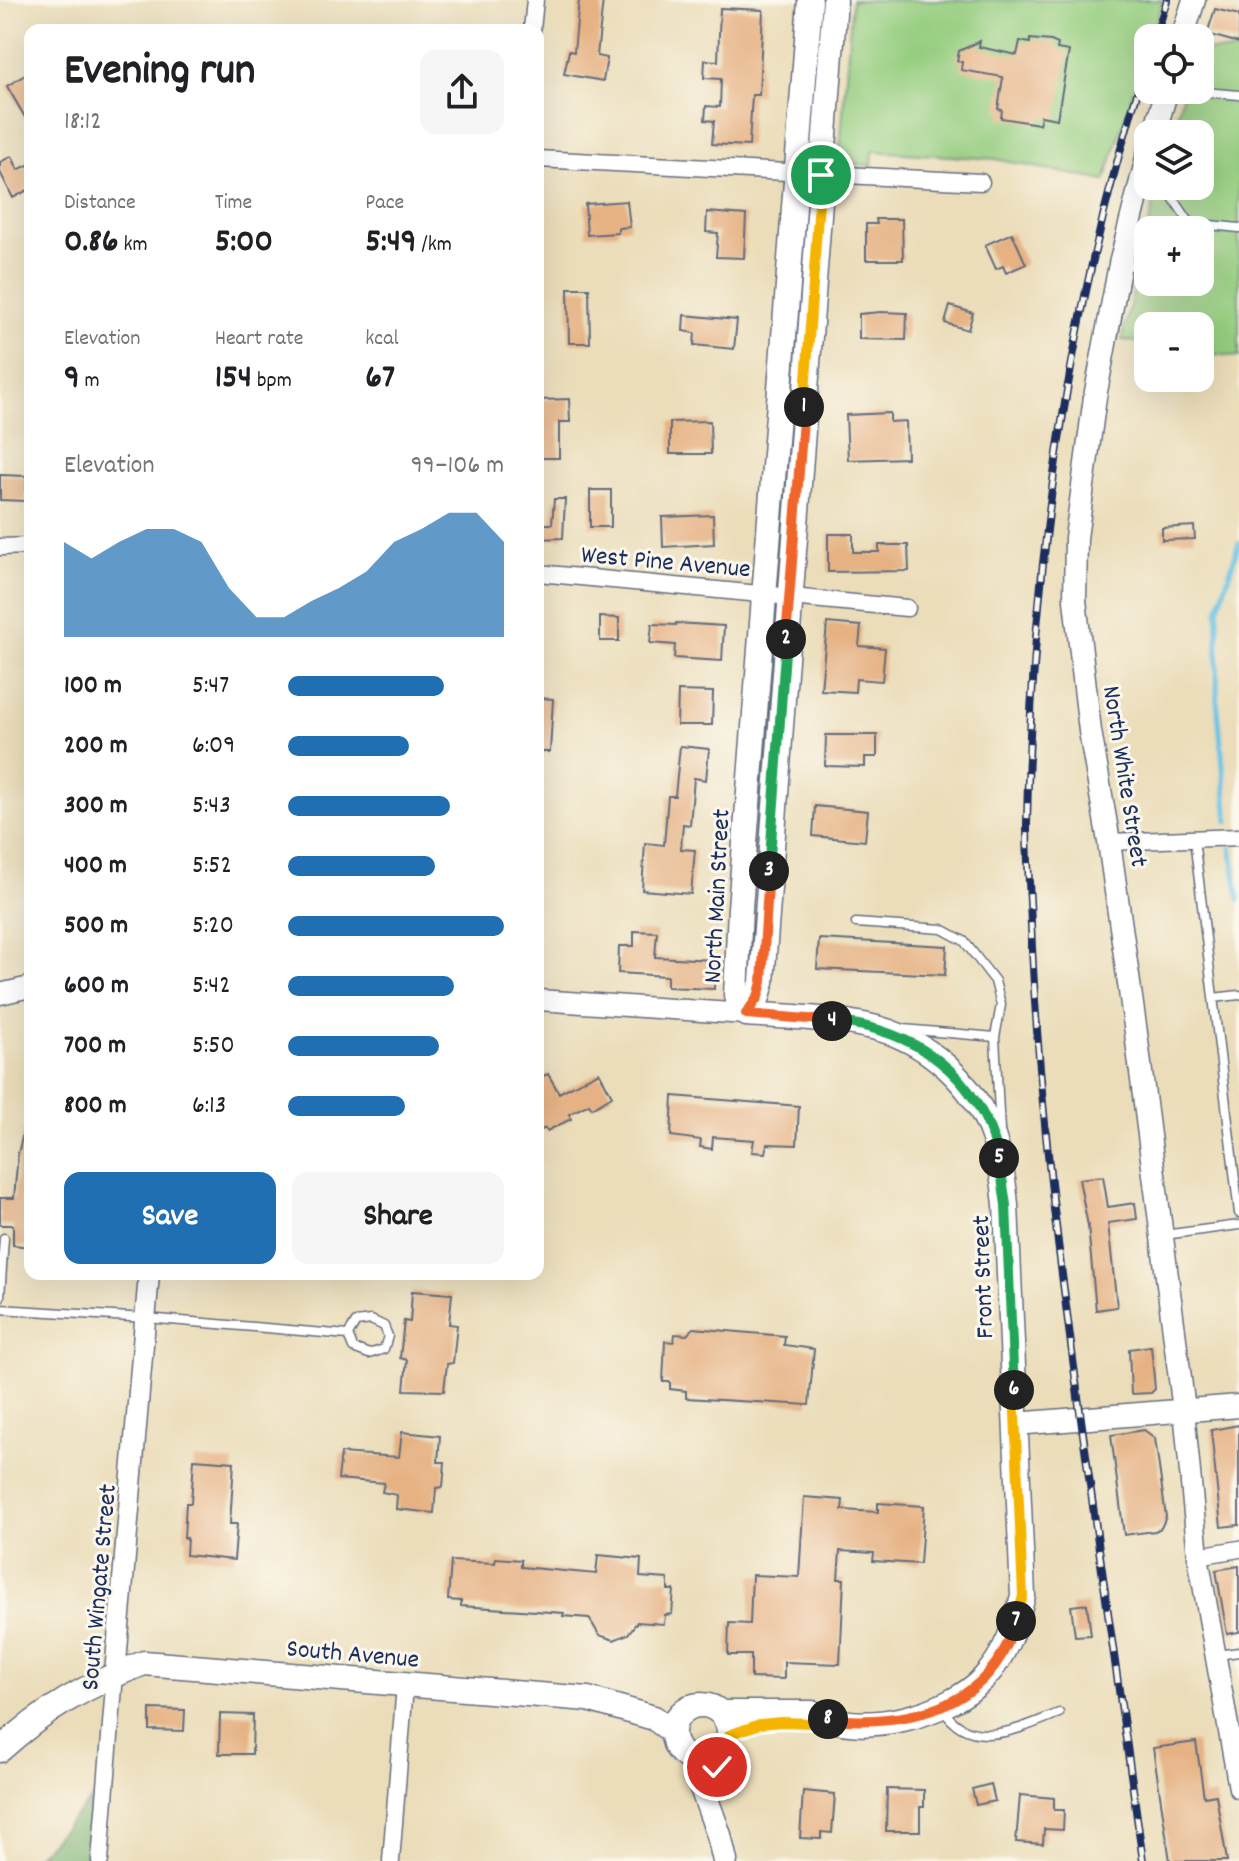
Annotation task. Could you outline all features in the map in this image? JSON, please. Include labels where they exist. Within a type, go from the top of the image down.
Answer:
[{"type":"main road","name":"North Main Street","points":[[746,1014],[758,997],[762,982],[796,173],[810,0]]},
{"type":"main road","name":"North Main Street","points":[[776,595],[821,175],[835,0]]},
{"type":"main road","points":[[1186,24],[1194,0]]},
{"type":"main road","name":"North White Street","points":[[1137,200],[1120,264],[1084,464],[1075,579],[1076,620],[1090,731],[1109,842],[1184,1410]]},
{"type":"main road","name":"Front Street","points":[[723,1735],[760,1724],[781,1722],[812,1723],[824,1719],[881,1722],[910,1718],[941,1707],[985,1677],[1011,1640],[1023,1596],[1002,1172],[986,1120],[955,1075],[909,1040],[868,1026],[746,1014]]},
{"type":"main road","points":[[1015,1424],[1239,1406]]},
{"type":"main road","name":"South Avenue","points":[[0,1750],[50,1708],[81,1689],[144,1663],[588,1699],[654,1718],[673,1732]]},
{"type":"main road","name":"South Avenue","points":[[588,1699],[616,1695],[687,1709]]},
{"type":"main road","points":[[719,1835],[716,1787],[723,1735],[705,1705],[687,1709],[678,1718],[673,1732],[680,1751],[692,1760],[705,1761],[723,1735]]},
{"type":"main road","points":[[692,1760],[725,1861]]},
{"type":"street","points":[[533,24],[535,0]]},
{"type":"street","points":[[544,159],[981,182]]},
{"type":"street","points":[[0,547],[24,546]]},
{"type":"street","name":"West Pine Avenue","points":[[544,574],[907,608]]},
{"type":"street","points":[[1109,842],[1239,837]]},
{"type":"street","points":[[0,994],[24,988]]},
{"type":"street","points":[[544,1000],[746,1014]]},
{"type":"street","name":"South Wingate Street","points":[[100,1861],[149,1280]]},
{"type":"street","points":[[1184,1410],[1198,1556],[1239,1783]]},
{"type":"street","points":[[1198,1556],[1239,1549]]},
{"type":"street","points":[[391,1861],[405,1685]]},
{"type":"lane","points":[[1214,93],[1239,95]]},
{"type":"lane","points":[[1214,228],[1239,228]]},
{"type":"lane","points":[[1120,264],[1134,266]]},
{"type":"lane","points":[[1194,839],[1213,998],[1235,1141],[1239,1213]]},
{"type":"lane","points":[[856,923],[942,929],[964,941],[995,981],[1001,1005],[995,1037],[1002,1172]]},
{"type":"lane","points":[[1213,998],[1239,995]]},
{"type":"lane","points":[[868,1026],[995,1037]]},
{"type":"lane","points":[[1161,1235],[1239,1225]]},
{"type":"lane","points":[[0,1297],[4,1238]]},
{"type":"lane","points":[[0,1309],[348,1335]]},
{"type":"lane","points":[[371,1320],[384,1326],[388,1336],[384,1349],[369,1354],[353,1348],[348,1335],[356,1322],[371,1320]]},
{"type":"lane","points":[[1216,1655],[1239,1652]]},
{"type":"lane","points":[[941,1707],[954,1723],[978,1736],[989,1736],[1059,1713]]},
{"type":"green space","points":[[852,0],[1163,0],[1155,24],[1134,24],[1134,90],[1105,181],[995,159],[873,151],[872,166],[839,162]]},
{"type":"green space","points":[[1214,51],[1239,52],[1239,357],[1214,354],[1214,312],[1134,312],[1134,342],[1122,340],[1134,289],[1134,296],[1214,296],[1214,216],[1151,216],[1155,200],[1214,200],[1214,120],[1176,120],[1180,104],[1214,104]]},
{"type":"green space","points":[[91,1800],[85,1861],[32,1861]]},
{"type":"building","points":[[579,0],[603,0],[597,56],[607,58],[603,81],[564,74],[569,51],[574,52]]},
{"type":"building","points":[[720,8],[763,10],[759,95],[752,95],[749,146],[712,144],[714,121],[705,120],[706,106],[720,107],[721,79],[704,78],[705,60],[718,61]]},
{"type":"building","points":[[1215,9],[1239,15],[1239,43],[1214,36],[1214,24],[1210,24]]},
{"type":"building","points":[[1030,39],[1051,41],[1058,44],[1057,49],[1069,51],[1057,119],[1041,116],[1039,124],[1001,118],[1002,110],[998,109],[1003,77],[961,70],[962,62],[957,61],[959,51],[980,41],[979,47],[1017,55],[1020,41],[1030,43]]},
{"type":"building","points":[[24,76],[24,116],[7,86]]},
{"type":"building","points":[[12,156],[18,170],[24,167],[24,192],[13,198],[0,172],[0,162]]},
{"type":"building","points":[[627,201],[630,227],[618,228],[618,233],[587,235],[585,204]]},
{"type":"building","points":[[707,212],[746,215],[744,258],[716,257],[718,233],[706,232]]},
{"type":"building","points":[[876,219],[902,219],[903,260],[866,260],[866,224],[877,224]]},
{"type":"building","points":[[1012,233],[1026,264],[1006,273],[1003,266],[996,269],[985,245]]},
{"type":"building","points":[[568,288],[589,288],[590,343],[569,343]]},
{"type":"building","points":[[950,306],[973,313],[968,330],[945,323]]},
{"type":"building","points":[[907,313],[906,340],[859,339],[859,314]]},
{"type":"building","points":[[684,315],[737,320],[734,349],[694,345],[695,333],[683,331]]},
{"type":"building","points":[[569,399],[570,422],[559,422],[559,458],[544,458],[544,400]]},
{"type":"building","points":[[890,413],[890,422],[906,421],[907,458],[848,460],[846,415]]},
{"type":"building","points":[[710,421],[711,454],[670,454],[670,422]]},
{"type":"building","points":[[0,475],[24,476],[24,501],[0,500]]},
{"type":"building","points":[[590,490],[611,490],[611,527],[590,527]]},
{"type":"building","points":[[554,499],[565,499],[563,538],[544,539],[544,524],[552,524]]},
{"type":"building","points":[[713,515],[714,544],[663,547],[662,517]]},
{"type":"building","points":[[1194,526],[1195,539],[1162,540],[1162,528]]},
{"type":"building","points":[[828,534],[853,534],[853,552],[879,552],[879,545],[908,545],[909,571],[828,572]]},
{"type":"building","points":[[600,617],[619,618],[619,641],[600,641]]},
{"type":"building","points":[[827,623],[861,626],[859,646],[885,648],[882,681],[856,679],[855,692],[821,690]]},
{"type":"building","points":[[652,624],[724,626],[722,661],[674,658],[675,645],[650,643]]},
{"type":"building","points":[[678,691],[713,692],[712,725],[677,725]]},
{"type":"building","points":[[544,698],[553,699],[550,752],[544,752]]},
{"type":"building","points":[[826,735],[877,735],[877,757],[865,757],[865,767],[825,766]]},
{"type":"building","points":[[680,746],[709,749],[706,780],[694,778],[690,825],[683,824],[681,849],[695,850],[691,894],[642,890],[645,843],[664,845],[668,796],[675,796]]},
{"type":"building","points":[[815,806],[868,811],[865,841],[813,836]]},
{"type":"building","points":[[634,931],[657,932],[655,957],[715,960],[714,989],[667,987],[667,976],[618,973],[619,946],[634,946]]},
{"type":"building","points":[[819,939],[947,946],[945,975],[817,969]]},
{"type":"building","points":[[599,1072],[612,1096],[592,1108],[589,1104],[569,1114],[571,1119],[547,1131],[544,1129],[544,1076],[548,1074],[559,1093]]},
{"type":"building","points":[[673,1096],[799,1106],[797,1145],[767,1144],[765,1153],[752,1152],[754,1140],[713,1137],[712,1149],[700,1147],[701,1140],[671,1136]]},
{"type":"building","points":[[24,1129],[24,1246],[13,1245],[13,1225],[0,1225],[0,1198],[14,1198]]},
{"type":"building","points":[[1103,1176],[1108,1207],[1135,1203],[1137,1219],[1108,1223],[1117,1307],[1096,1310],[1088,1226],[1079,1179]]},
{"type":"building","points":[[412,1291],[452,1294],[449,1324],[457,1325],[453,1363],[447,1364],[444,1391],[404,1390],[407,1360],[400,1358],[404,1321],[410,1322]]},
{"type":"building","points":[[693,1328],[785,1336],[784,1345],[814,1349],[809,1405],[686,1398],[686,1391],[670,1389],[670,1382],[663,1382],[665,1341],[674,1342],[675,1334],[687,1335]]},
{"type":"building","points":[[1151,1346],[1155,1389],[1151,1393],[1131,1394],[1129,1349]]},
{"type":"building","points":[[1239,1425],[1239,1525],[1221,1527],[1211,1430]]},
{"type":"building","points":[[1144,1430],[1155,1438],[1166,1517],[1161,1528],[1155,1531],[1124,1535],[1111,1435]]},
{"type":"building","points":[[402,1432],[440,1436],[438,1462],[445,1462],[443,1487],[436,1488],[434,1513],[396,1509],[397,1495],[382,1492],[384,1483],[338,1479],[341,1453],[399,1457]]},
{"type":"building","points":[[194,1459],[234,1462],[230,1524],[237,1524],[234,1560],[186,1555],[186,1503],[191,1503]]},
{"type":"building","points":[[804,1497],[843,1500],[842,1510],[878,1512],[878,1503],[924,1506],[920,1564],[873,1561],[874,1553],[840,1551],[838,1579],[844,1579],[840,1664],[784,1662],[784,1679],[751,1678],[751,1655],[728,1655],[729,1623],[750,1624],[752,1575],[799,1577]]},
{"type":"building","points":[[598,1555],[641,1559],[640,1577],[668,1579],[668,1590],[674,1590],[672,1614],[665,1615],[664,1624],[637,1622],[628,1634],[614,1640],[599,1635],[589,1618],[563,1616],[564,1613],[461,1606],[461,1601],[448,1600],[451,1561],[495,1563],[496,1558],[521,1560],[521,1567],[596,1574]]},
{"type":"building","points":[[1239,1566],[1239,1632],[1227,1634],[1216,1570]]},
{"type":"building","points":[[1087,1604],[1091,1635],[1075,1636],[1071,1606]]},
{"type":"building","points":[[150,1709],[185,1710],[184,1731],[150,1730]]},
{"type":"building","points":[[220,1714],[253,1715],[252,1754],[219,1754]]},
{"type":"building","points":[[1196,1742],[1204,1797],[1216,1795],[1227,1861],[1170,1861],[1153,1748]]},
{"type":"building","points":[[991,1784],[995,1801],[976,1805],[972,1789]]},
{"type":"building","points":[[887,1789],[924,1790],[920,1831],[886,1831]]},
{"type":"building","points":[[803,1791],[835,1794],[832,1833],[821,1832],[821,1839],[800,1838]]},
{"type":"building","points":[[1020,1795],[1054,1798],[1054,1810],[1064,1810],[1063,1830],[1044,1829],[1043,1844],[1016,1842]]},
{"type":"waterway","points":[[1228,822],[1217,699],[1218,610],[1239,543]]},
{"type":"waterway","points":[[1231,847],[1239,900]]},
{"type":"railway","points":[[1159,24],[1167,0]]},
{"type":"railway","points":[[1134,104],[1096,245],[1059,438],[1036,632],[1027,825],[1036,1017],[1053,1199],[1143,1861]]},
{"type":"route","points":[[717,1767],[717,1756],[726,1747],[729,1735],[760,1724],[812,1723],[824,1719],[881,1722],[910,1718],[938,1709],[985,1677],[1011,1640],[1023,1596],[1006,1205],[998,1153],[986,1120],[955,1075],[927,1051],[891,1032],[846,1023],[746,1014],[758,997],[762,982],[821,175]]}]
